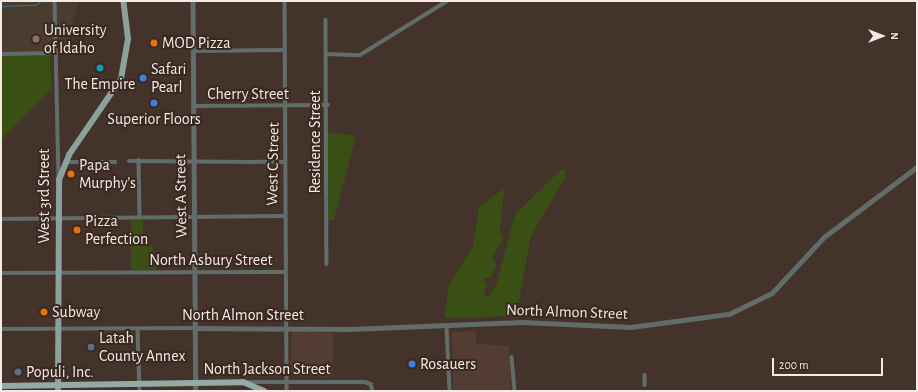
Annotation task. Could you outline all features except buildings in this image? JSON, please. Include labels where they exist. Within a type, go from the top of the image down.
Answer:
[{"type":"highway","name":"North Jackson Street","points":[[1,386],[18,388],[58,388],[140,384],[243,382]]},
{"type":"highway","points":[[243,382],[264,391]]},
{"type":"main road","points":[[59,180],[65,162],[121,79],[128,39],[123,1]]},
{"type":"main road","name":"West 3rd Street","points":[[58,388],[57,218],[59,180]]},
{"type":"street","name":"West 3rd Street","points":[[55,1],[59,180]]},
{"type":"street","name":"West A Street","points":[[192,1],[196,391]]},
{"type":"street","name":"West C Street","points":[[285,1],[284,216],[287,391]]},
{"type":"street","points":[[327,54],[360,55],[448,1]]},
{"type":"street","name":"Residence Street","points":[[326,20],[328,105],[327,264]]},
{"type":"street","points":[[193,51],[285,50]]},
{"type":"street","points":[[1,54],[56,53]]},
{"type":"street","name":"Cherry Street","points":[[193,106],[328,105]]},
{"type":"street","points":[[138,217],[139,160]]},
{"type":"street","points":[[129,161],[285,162]]},
{"type":"street","points":[[65,162],[115,162]]},
{"type":"street","name":"North Almon Street","points":[[1,329],[446,327],[522,322],[631,327],[729,314],[772,293],[824,237],[917,167]]},
{"type":"street","points":[[1,219],[284,216]]},
{"type":"street","name":"North Asbury Street","points":[[1,273],[285,272]]},
{"type":"street","points":[[446,327],[450,391]]},
{"type":"street","points":[[138,328],[140,391]]},
{"type":"street","points":[[512,357],[515,391]]},
{"type":"street","points":[[645,375],[645,385]]},
{"type":"street","name":"North Jackson Street","points":[[243,382],[371,384],[373,391]]},
{"type":"shaded area","name":"University of Idaho","points":[[1,1],[78,1],[67,52],[1,54]]},
{"type":"shaded area","points":[[292,331],[333,333],[333,377],[290,376]]},
{"type":"shaded area","points":[[475,331],[477,344],[509,346],[511,391],[453,391],[452,332]]},
{"type":"green space","points":[[50,53],[52,89],[1,140],[2,54]]},
{"type":"green space","points":[[327,132],[356,136],[334,220],[327,220]]},
{"type":"green space","points":[[561,170],[565,170],[566,176],[531,236],[516,316],[445,318],[448,287],[473,246],[479,207],[504,188],[500,234],[503,240],[493,256],[496,266],[491,278],[483,278],[487,285],[484,295],[487,297],[496,286],[515,214]]},
{"type":"green space","points":[[131,220],[143,220],[143,244],[152,245],[157,270],[131,270]]},
{"type":"waterway","points":[[1,6],[35,5],[41,1]]},
{"type":"place","name":"University of Idaho","points":[[36,39]]},
{"type":"place","name":"MOD Pizza","points":[[154,43]]},
{"type":"place","name":"The Empire","points":[[100,68]]},
{"type":"place","name":"Safari Pearl","points":[[143,78]]},
{"type":"place","name":"Superior Floors","points":[[154,103]]},
{"type":"place","name":"Papa Murphy's","points":[[71,174]]},
{"type":"place","name":"Pizza Perfection","points":[[77,230]]},
{"type":"place","name":"Subway","points":[[44,312]]},
{"type":"place","name":"Latah County Annex","points":[[91,347]]},
{"type":"place","name":"Rosauers","points":[[412,364]]},
{"type":"place","name":"Populi, Inc.","points":[[18,372]]}]
